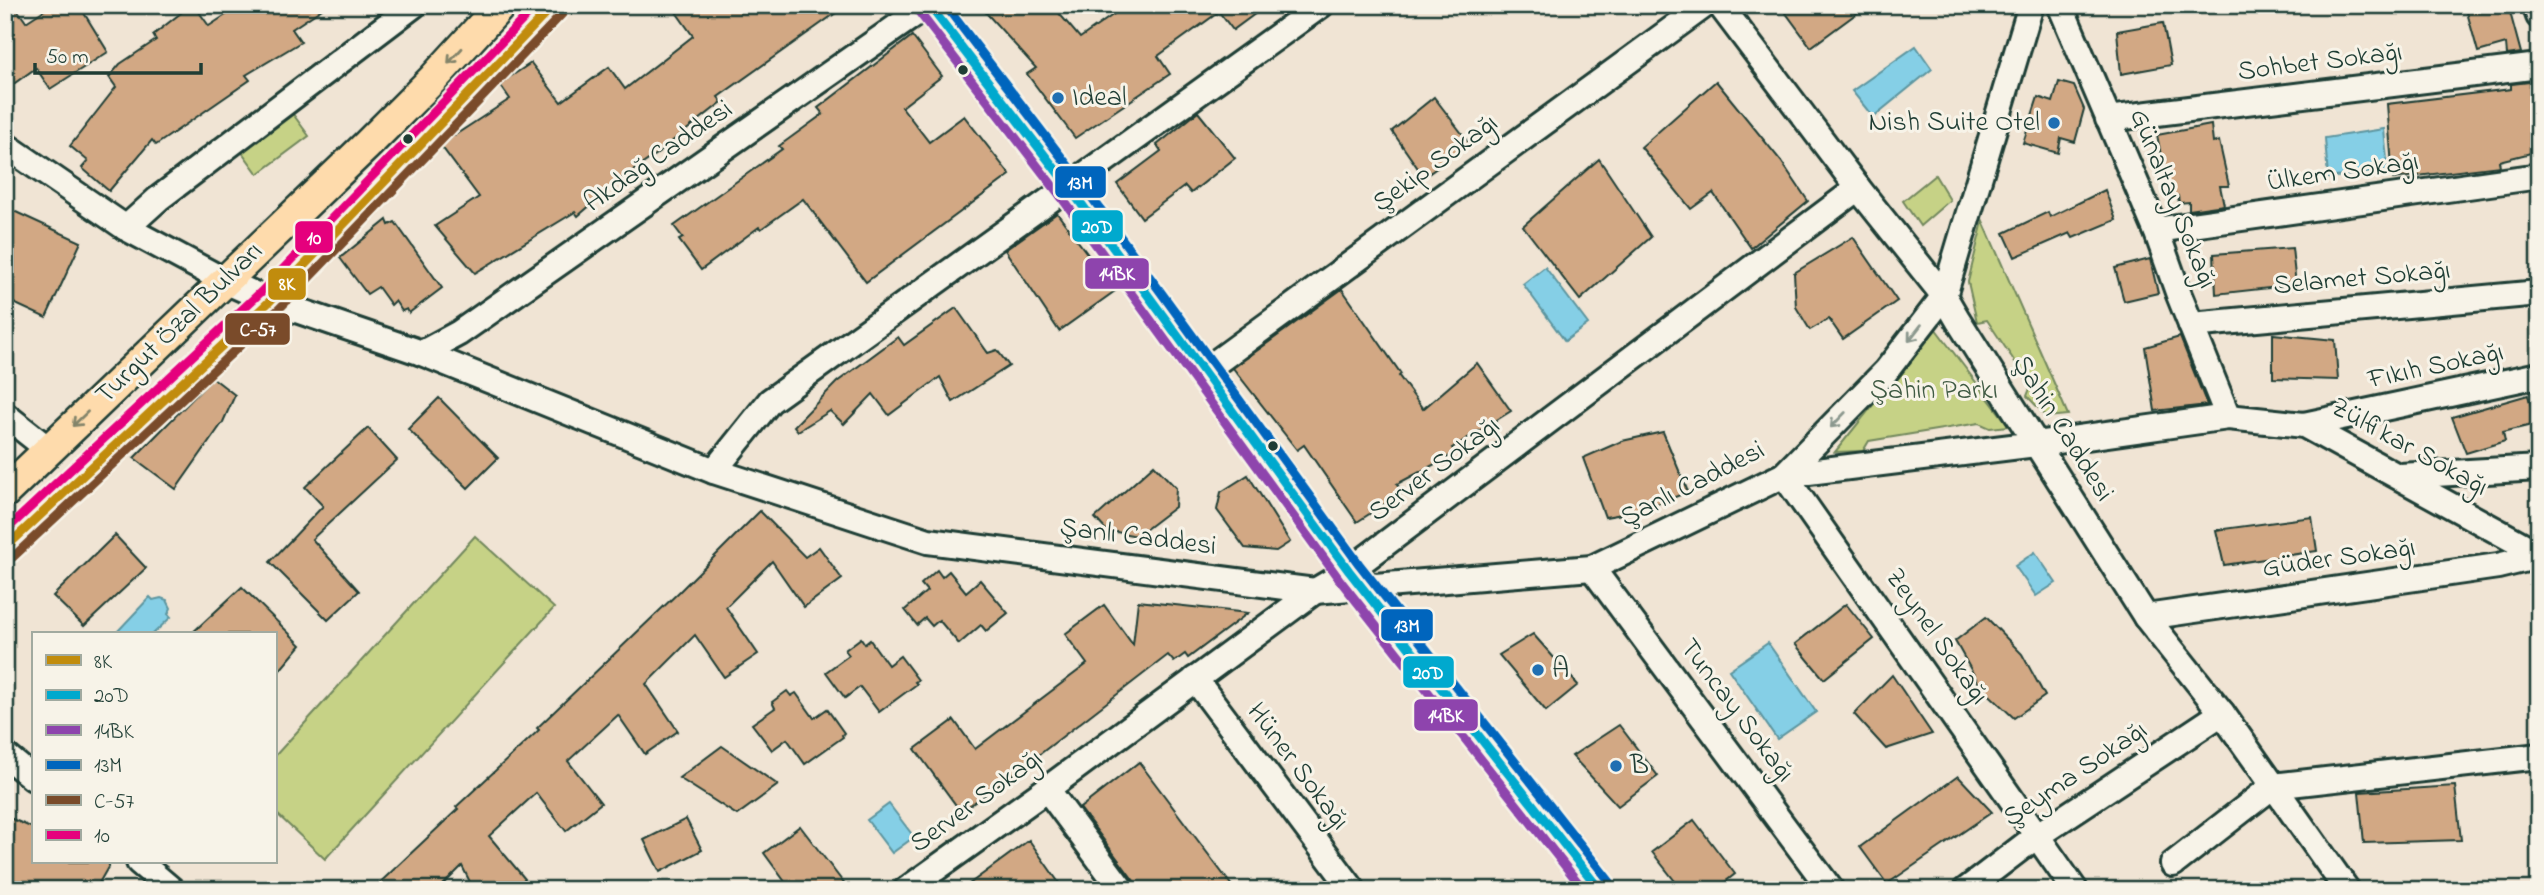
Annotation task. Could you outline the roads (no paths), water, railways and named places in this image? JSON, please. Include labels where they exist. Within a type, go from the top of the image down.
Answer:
[{"type":"main road","name":"Turgut Özal Bulvarı","points":[[5,492],[376,136],[501,5]]},
{"type":"main road","name":"Turgut Özal Bulvarı","points":[[5,548],[270,301],[554,5]]},
{"type":"street","points":[[126,228],[158,199],[414,5]]},
{"type":"street","points":[[928,5],[1069,187],[1356,579],[1600,890]]},
{"type":"street","name":"Akdağ Caddesi","points":[[422,353],[459,333],[928,5]]},
{"type":"street","points":[[715,471],[770,401],[1321,5]]},
{"type":"street","name":"Şekip Sokağı","points":[[1203,372],[1705,5]]},
{"type":"street","name":"Şahin Caddesi","points":[[1720,5],[1858,188],[1944,296],[2146,617],[2222,713],[2347,890]]},
{"type":"street","name":"Şanlı Caddesi","points":[[5,145],[126,228],[225,281],[270,301],[422,353],[715,471],[928,541],[1315,591],[1356,579],[1592,568],[1784,475],[1886,371],[1944,296],[2031,5]]},
{"type":"street","name":"Günaltay Sokağı","points":[[2060,5],[2156,230],[2228,417]]},
{"type":"street","points":[[2535,5],[2539,16]]},
{"type":"street","name":"Sohbet Sokağı","points":[[2108,119],[2539,66]]},
{"type":"street","name":"Ülkem Sokağı","points":[[2156,230],[2539,176]]},
{"type":"street","name":"Server Sokağı","points":[[1356,579],[1858,188]]},
{"type":"street","name":"Selamet Sokağı","points":[[2191,325],[2539,293]]},
{"type":"street","name":"Fıkıh Sokağı","points":[[2304,425],[2539,375]]},
{"type":"street","points":[[5,415],[48,449]]},
{"type":"street","name":"Zülfikar Sokağı","points":[[1784,475],[2228,417],[2304,425],[2539,555]]},
{"type":"street","points":[[2399,476],[2539,468]]},
{"type":"street","name":"Zeynel Sokağı","points":[[1784,475],[2075,890]]},
{"type":"street","name":"Güder Sokağı","points":[[2146,617],[2498,566],[2539,555]]},
{"type":"street","name":"Tuncay Sokağı","points":[[1592,568],[1831,890]]},
{"type":"street","name":"Server Sokağı","points":[[906,890],[1315,591]]},
{"type":"street","name":"Hüner Sokağı","points":[[1195,679],[1353,890]]},
{"type":"street","name":"Şeyma Sokağı","points":[[1966,890],[2038,835],[2222,713]]},
{"type":"street","points":[[2173,864],[2273,786],[2539,756]]},
{"type":"street","points":[[8,766],[32,778]]},
{"type":"street","points":[[1047,789],[1122,890]]},
{"type":"street","points":[[143,874],[172,890]]},
{"type":"water","points":[[1916,46],[1932,69],[1873,117],[1852,91]]},
{"type":"water","points":[[2384,129],[2388,170],[2328,178],[2325,138]]},
{"type":"water","points":[[1545,267],[1588,324],[1565,341],[1523,284]]},
{"type":"water","points":[[2035,552],[2056,583],[2036,596],[2015,566]]},
{"type":"water","points":[[150,597],[153,600],[167,600],[171,608],[168,614],[171,617],[155,632],[117,632]]},
{"type":"water","points":[[1768,643],[1816,712],[1777,739],[1729,670]]},
{"type":"water","points":[[889,804],[914,837],[892,853],[867,820]]},
{"type":"place","name":"Ideal","points":[[1058,98]]},
{"type":"place","name":"Nish Suite Otel","points":[[2054,123]]},
{"type":"place","name":"A","points":[[1538,670]]},
{"type":"place","name":"B","points":[[1616,766]]},
{"type":"park label","name":"Şahin Parkı","points":[[1934,391]]}]
